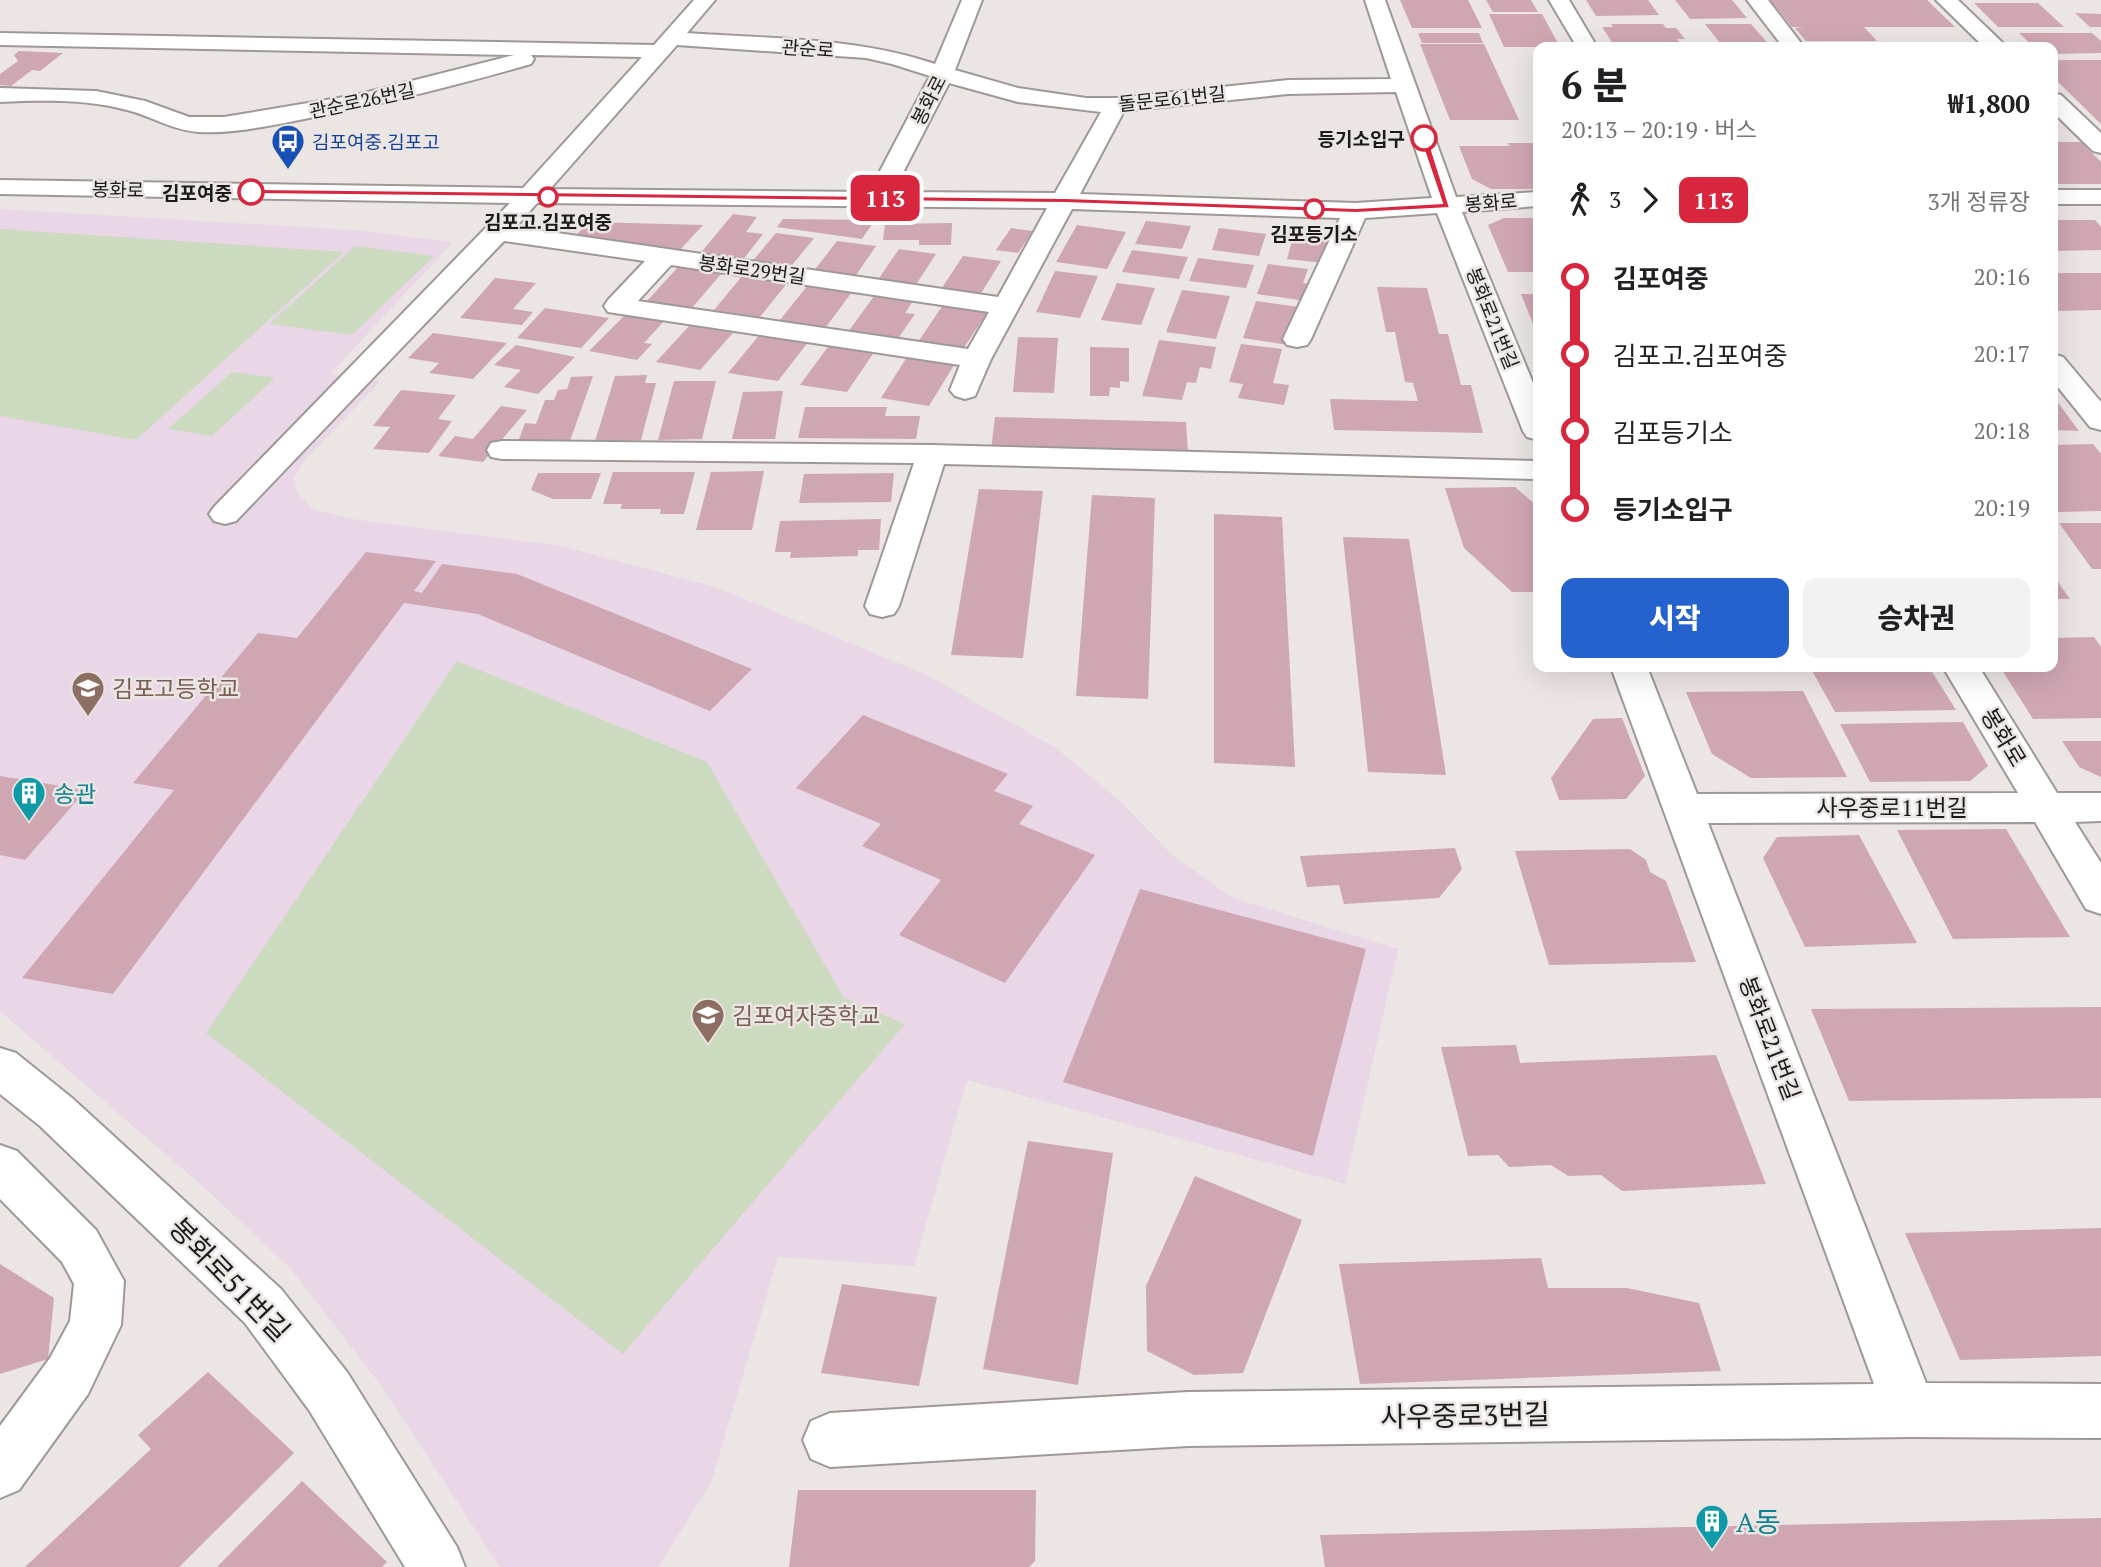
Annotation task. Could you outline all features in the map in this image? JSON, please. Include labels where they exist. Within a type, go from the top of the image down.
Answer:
[{"type":"street","points":[[225,514],[498,232],[705,0]]},
{"type":"street","name":"봉화로","points":[[878,198],[943,72],[972,0]]},
{"type":"street","points":[[1375,0],[1447,206]]},
{"type":"street","points":[[1559,0],[1584,42]]},
{"type":"street","points":[[1757,0],[1790,42]]},
{"type":"street","points":[[1946,0],[1991,42]]},
{"type":"street","name":"관순로26번길","points":[[0,39],[555,49],[665,45]]},
{"type":"street","name":"관순로","points":[[665,45],[866,52],[943,72]]},
{"type":"street","name":"관순로26번길","points":[[0,95],[41,94],[102,99],[139,106],[185,123],[235,123],[403,92],[555,49]]},
{"type":"street","name":"돌문로61번길","points":[[943,72],[1018,95],[1086,105],[1116,105],[1288,87],[1406,85]]},
{"type":"street","points":[[965,390],[1006,306],[1116,105]]},
{"type":"street","points":[[2058,105],[2101,146]]},
{"type":"street","name":"봉화로","points":[[0,187],[529,197],[1065,201],[1356,211],[1533,199]]},
{"type":"street","points":[[2058,197],[2101,197]]},
{"type":"street","name":"봉화로21번길","points":[[1447,206],[1533,419]]},
{"type":"street","points":[[1297,339],[1356,211]]},
{"type":"street","name":"봉화로29번길","points":[[498,232],[1006,306]]},
{"type":"street","points":[[665,256],[618,306],[978,359]]},
{"type":"street","points":[[2058,369],[2101,421]]},
{"type":"street","points":[[502,450],[932,454],[1533,470]]},
{"type":"street","points":[[882,606],[932,454]]},
{"type":"street","name":"봉화로21번길","points":[[1631,672],[1910,1410]]},
{"type":"street","name":"봉화로","points":[[1964,672],[2101,898]]},
{"type":"street","name":"사우중로11번길","points":[[1683,809],[2101,807]]},
{"type":"street","name":"봉화로51번길","points":[[0,1066],[56,1112],[264,1306],[328,1391],[437,1567]]},
{"type":"street","points":[[0,1166],[79,1246],[99,1281],[95,1325],[69,1376],[0,1471]]},
{"type":"street","name":"사우중로3번길","points":[[830,1440],[1188,1419],[1910,1410],[2101,1411]]},
{"type":"shaded area","name":"김포여자중학교","points":[[0,209],[353,230],[453,242],[330,374],[381,381],[304,460],[294,478],[297,492],[313,509],[352,519],[561,546],[718,588],[929,676],[1056,748],[1121,802],[1172,855],[1233,898],[1398,949],[1345,1184],[967,1080],[914,1266],[778,1257],[711,1483],[658,1567],[500,1567],[380,1384],[290,1268],[207,1190],[0,1011]]},
{"type":"green space","points":[[0,229],[344,252],[136,440],[0,416]]},
{"type":"green space","points":[[355,246],[434,256],[352,335],[269,324]]},
{"type":"green space","points":[[232,372],[275,378],[212,436],[168,429]]},
{"type":"green space","points":[[457,661],[707,762],[844,998],[905,1024],[623,1354],[206,1033]]},
{"type":"building","points":[[1400,0],[1468,0],[1482,28],[1412,28]]},
{"type":"building","points":[[1486,0],[1531,0],[1538,12],[1493,12]]},
{"type":"building","points":[[1586,0],[1648,0],[1659,15],[1596,16]]},
{"type":"building","points":[[1675,0],[1732,0],[1747,18],[1690,19]]},
{"type":"building","points":[[1770,0],[1927,0],[1955,27],[1864,27],[1877,41],[1806,41],[1795,28],[1804,27],[1792,27]]},
{"type":"building","points":[[1974,3],[2038,3],[2064,27],[1998,27]]},
{"type":"building","points":[[2075,13],[2101,14],[2101,27],[2090,27]]},
{"type":"building","points":[[1489,14],[1542,14],[1557,42],[1533,42],[1533,47],[1504,47]]},
{"type":"building","points":[[1611,24],[1663,24],[1666,28],[1676,28],[1685,39],[1677,39],[1679,42],[1612,42],[1602,27],[1613,27]]},
{"type":"building","points":[[1705,24],[1751,24],[1767,42],[1719,42]]},
{"type":"building","points":[[1418,33],[1479,33],[1483,43],[1422,43]]},
{"type":"building","points":[[2019,33],[2092,33],[2101,41],[2101,53],[2058,54],[2058,42],[2029,42]]},
{"type":"building","points":[[1420,44],[1484,44],[1519,120],[1450,120]]},
{"type":"building","points":[[19,51],[63,53],[40,71],[32,70],[11,86],[0,85],[0,74],[18,61],[14,55]]},
{"type":"building","points":[[2058,60],[2101,60],[2101,124],[2058,82]]},
{"type":"building","points":[[2058,142],[2081,142],[2101,162],[2101,184],[2058,184]]},
{"type":"building","points":[[1507,143],[1533,143],[1533,189],[1491,189],[1472,179],[1459,146],[1510,146]]},
{"type":"building","points":[[733,214],[757,217],[746,232],[763,234],[742,261],[699,255]]},
{"type":"building","points":[[1504,218],[1533,218],[1533,272],[1508,272],[1488,225]]},
{"type":"building","points":[[783,219],[875,220],[862,239],[777,227]]},
{"type":"building","points":[[2058,220],[2095,220],[2101,227],[2101,250],[2058,251]]},
{"type":"building","points":[[1146,221],[1191,226],[1182,249],[1135,244]]},
{"type":"building","points":[[589,222],[703,225],[679,251],[574,237]]},
{"type":"building","points":[[952,223],[951,245],[919,245],[919,240],[883,240],[885,224]]},
{"type":"building","points":[[1077,225],[1126,232],[1107,269],[1056,262]]},
{"type":"building","points":[[1011,228],[1033,231],[1018,253],[996,250]]},
{"type":"building","points":[[1219,228],[1266,234],[1259,256],[1212,250]]},
{"type":"building","points":[[1281,229],[1331,234],[1324,263],[1287,259],[1292,241],[1278,240]]},
{"type":"building","points":[[776,233],[814,238],[789,269],[751,263]]},
{"type":"building","points":[[837,241],[876,246],[854,278],[813,272]]},
{"type":"building","points":[[899,249],[936,254],[915,286],[877,281]]},
{"type":"building","points":[[1132,250],[1188,257],[1179,279],[1122,272]]},
{"type":"building","points":[[963,256],[1001,261],[980,295],[941,289]]},
{"type":"building","points":[[1198,258],[1254,265],[1246,288],[1189,281]]},
{"type":"building","points":[[1268,264],[1308,269],[1303,283],[1311,284],[1306,301],[1257,294]]},
{"type":"building","points":[[679,266],[722,273],[691,309],[646,302]]},
{"type":"building","points":[[1055,271],[1098,276],[1080,318],[1036,312]]},
{"type":"building","points":[[2058,273],[2101,273],[2101,310],[2058,311]]},
{"type":"building","points":[[743,275],[788,282],[760,317],[714,310]]},
{"type":"building","points":[[495,278],[536,283],[513,309],[533,312],[522,325],[460,318]]},
{"type":"building","points":[[1117,283],[1155,288],[1141,325],[1101,320]]},
{"type":"building","points":[[808,285],[852,292],[826,327],[780,320]]},
{"type":"building","points":[[1377,287],[1427,288],[1439,334],[1448,334],[1461,385],[1471,385],[1483,433],[1334,430],[1330,399],[1418,401],[1413,383],[1405,382],[1395,332],[1386,332]]},
{"type":"building","points":[[1182,290],[1230,296],[1216,339],[1166,332]]},
{"type":"building","points":[[1521,294],[1533,294],[1533,324]]},
{"type":"building","points":[[875,295],[913,301],[905,313],[915,314],[897,340],[848,332]]},
{"type":"building","points":[[1256,301],[1299,307],[1288,345],[1243,338]]},
{"type":"building","points":[[943,305],[987,313],[963,349],[918,342]]},
{"type":"building","points":[[545,308],[609,318],[581,348],[517,338]]},
{"type":"building","points":[[626,314],[665,320],[644,343],[652,344],[637,360],[589,351]]},
{"type":"building","points":[[690,325],[733,333],[700,370],[656,362]]},
{"type":"building","points":[[433,333],[507,343],[473,379],[429,373],[439,363],[408,358]]},
{"type":"building","points":[[761,333],[809,341],[778,381],[728,373]]},
{"type":"building","points":[[1018,337],[1058,338],[1054,393],[1013,392]]},
{"type":"building","points":[[1159,340],[1216,347],[1211,369],[1200,367],[1196,383],[1187,382],[1182,400],[1142,396]]},
{"type":"building","points":[[830,344],[875,351],[847,392],[800,385]]},
{"type":"building","points":[[1241,344],[1282,349],[1273,383],[1289,385],[1284,405],[1238,398],[1243,384],[1229,382]]},
{"type":"building","points":[[516,345],[575,357],[538,394],[504,387],[521,370],[494,365]]},
{"type":"building","points":[[1090,347],[1129,348],[1129,382],[1120,381],[1120,388],[1110,387],[1109,396],[1090,396]]},
{"type":"building","points":[[907,357],[954,365],[929,406],[881,398]]},
{"type":"building","points":[[647,375],[645,383],[656,383],[641,440],[595,441],[615,376]]},
{"type":"building","points":[[593,376],[570,441],[518,442],[525,423],[536,424],[545,400],[554,400],[558,390],[567,389],[571,377]]},
{"type":"building","points":[[674,381],[716,381],[702,439],[658,440]]},
{"type":"building","points":[[401,390],[456,395],[438,419],[452,421],[429,453],[373,449],[390,427],[373,426]]},
{"type":"building","points":[[783,391],[775,439],[732,439],[743,392]]},
{"type":"building","points":[[2058,403],[2079,431],[2058,430]]},
{"type":"building","points":[[501,406],[527,410],[483,462],[438,456],[455,436],[473,439]]},
{"type":"building","points":[[805,407],[887,407],[885,416],[920,416],[916,439],[798,438]]},
{"type":"building","points":[[995,417],[1186,422],[1188,455],[991,450]]},
{"type":"building","points":[[2093,444],[2101,454],[2101,511],[2058,512],[2058,445]]},
{"type":"building","points":[[764,471],[752,530],[696,530],[711,472]]},
{"type":"building","points":[[613,472],[695,472],[684,514],[660,514],[661,509],[620,509],[622,504],[603,504]]},
{"type":"building","points":[[538,473],[601,473],[591,499],[553,499],[531,490]]},
{"type":"building","points":[[894,473],[891,502],[799,503],[804,474]]},
{"type":"building","points":[[1515,487],[1533,502],[1533,592],[1512,592],[1464,548],[1445,488]]},
{"type":"building","points":[[979,489],[1043,491],[1023,658],[951,655]]},
{"type":"building","points":[[1092,495],[1155,498],[1148,699],[1076,696]]},
{"type":"building","points":[[1214,514],[1282,517],[1295,767],[1214,763]]},
{"type":"building","points":[[881,519],[879,550],[858,550],[858,556],[790,558],[791,552],[775,552],[780,521]]},
{"type":"building","points":[[2059,523],[2101,523],[2101,569],[2092,569]]},
{"type":"building","points":[[1343,537],[1409,539],[1446,775],[1368,772]]},
{"type":"building","points":[[366,552],[436,561],[414,591],[422,593],[442,564],[517,574],[752,669],[710,711],[478,614],[404,603],[113,994],[22,978],[174,790],[133,783],[258,633],[297,638]]},
{"type":"building","points":[[2058,582],[2070,599],[2058,599]]},
{"type":"building","points":[[2094,637],[2101,647],[2101,718],[2033,719],[2003,672],[2058,672],[2058,638]]},
{"type":"building","points":[[1813,672],[1932,672],[1956,710],[1835,712]]},
{"type":"building","points":[[1803,691],[1847,777],[1751,778],[1712,754],[1686,692]]},
{"type":"building","points":[[863,715],[1008,774],[994,791],[1033,806],[1019,824],[1095,855],[1005,983],[899,935],[941,880],[862,846],[881,824],[796,788]]},
{"type":"building","points":[[1622,718],[1645,776],[1626,799],[1559,800],[1551,778],[1593,719]]},
{"type":"building","points":[[1963,722],[1988,766],[1970,781],[1870,782],[1840,724]]},
{"type":"building","points":[[2062,741],[2101,741],[2101,777],[2079,767]]},
{"type":"building","name":"송관","points":[[0,776],[86,790],[25,860],[0,855]]},
{"type":"building","points":[[2006,829],[2070,937],[1953,939],[1897,830]]},
{"type":"building","points":[[1859,835],[1917,943],[1805,947],[1763,858],[1777,837]]},
{"type":"building","points":[[1455,848],[1462,869],[1439,898],[1344,904],[1339,885],[1307,887],[1300,856]]},
{"type":"building","points":[[1630,849],[1646,860],[1650,872],[1666,881],[1696,962],[1549,965],[1515,851]]},
{"type":"building","points":[[1140,889],[1366,949],[1313,1156],[1063,1082]]},
{"type":"building","points":[[2101,1007],[2101,1098],[1849,1101],[1811,1009]]},
{"type":"building","points":[[1516,1045],[1520,1063],[1716,1055],[1766,1184],[1622,1191],[1601,1175],[1568,1176],[1551,1165],[1509,1167],[1498,1155],[1468,1156],[1441,1047]]},
{"type":"building","points":[[1028,1141],[1113,1153],[1078,1385],[983,1369]]},
{"type":"building","points":[[1195,1176],[1302,1220],[1243,1373],[1194,1375],[1147,1351],[1146,1286]]},
{"type":"building","points":[[2101,1228],[2101,1356],[1960,1360],[1905,1233]]},
{"type":"building","points":[[1541,1258],[1548,1288],[1627,1288],[1699,1303],[1721,1371],[1360,1384],[1339,1264]]},
{"type":"building","points":[[0,1264],[54,1298],[48,1359],[0,1374]]},
{"type":"building","points":[[842,1284],[937,1297],[919,1386],[821,1373]]},
{"type":"building","points":[[208,1372],[294,1453],[179,1567],[25,1567],[151,1449],[138,1435]]},
{"type":"building","points":[[302,1481],[387,1562],[382,1567],[217,1567]]},
{"type":"building","points":[[798,1490],[1036,1490],[1035,1561],[1029,1567],[789,1567]]},
{"type":"building","name":"A동","points":[[2101,1518],[2101,1567],[1325,1567],[1320,1535]]},
{"type":"bus line","name":"113","points":[[251,192],[1065,201],[1356,211],[1447,206],[1424,138]]},
{"type":"place","name":"등기소입구","points":[[1424,138]]},
{"type":"place","name":"김포여중.김포고","points":[[288,171]]},
{"type":"place","name":"김포여중","points":[[251,192]]},
{"type":"place","name":"김포고.김포여중","points":[[548,197]]},
{"type":"place","name":"김포등기소","points":[[1314,209]]},
{"type":"place","name":"김포고등학교","points":[[88,718]]},
{"type":"place","name":"송관","points":[[29,823]]},
{"type":"place","name":"김포여자중학교","points":[[708,1045]]},
{"type":"place","name":"A동","points":[[1712,1551]]}]
